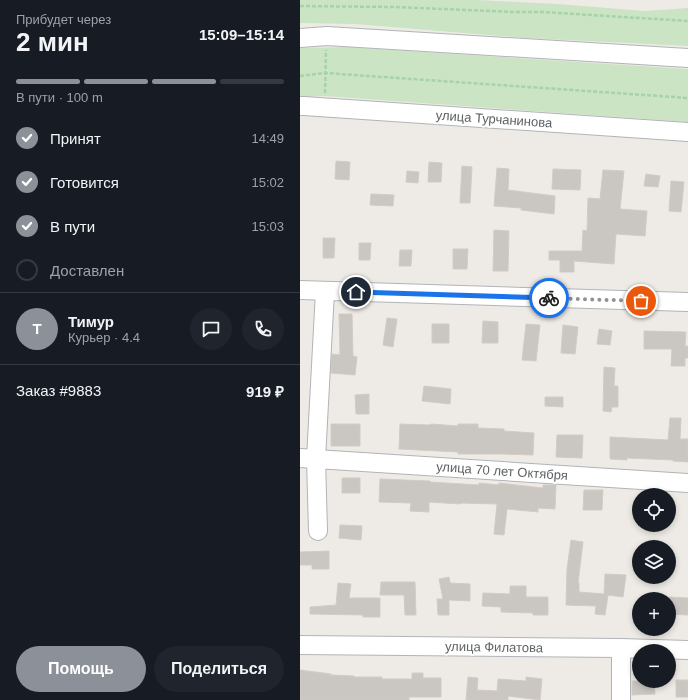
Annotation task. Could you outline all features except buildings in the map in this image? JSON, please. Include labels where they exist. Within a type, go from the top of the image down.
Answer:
[{"type":"street","points":[[300,38],[327,36],[688,58]]},
{"type":"street","name":"улица Турчанинова","points":[[300,106],[688,132]]},
{"type":"street","points":[[300,290],[688,302]]},
{"type":"street","points":[[318,531],[308,458],[325,291]]},
{"type":"street","name":"улица 70 лет Октября","points":[[308,458],[688,483]]},
{"type":"street","name":"улица Филатова","points":[[300,645],[688,650]]},
{"type":"street","points":[[621,648],[622,700]]},
{"type":"path","points":[[300,6],[394,7],[543,12],[688,21]]},
{"type":"path","points":[[325,107],[327,36]]},
{"type":"path","points":[[300,76],[325,73],[688,98]]},
{"type":"green space","points":[[300,0],[477,0],[558,4],[645,11],[688,8],[688,46],[526,38],[355,24],[300,23]]},
{"type":"green space","points":[[347,47],[688,69],[688,122],[324,96],[300,97],[300,48]]},
{"type":"way so far","points":[[549,298],[641,301]]},
{"type":"route","points":[[356,292],[549,298]]}]
